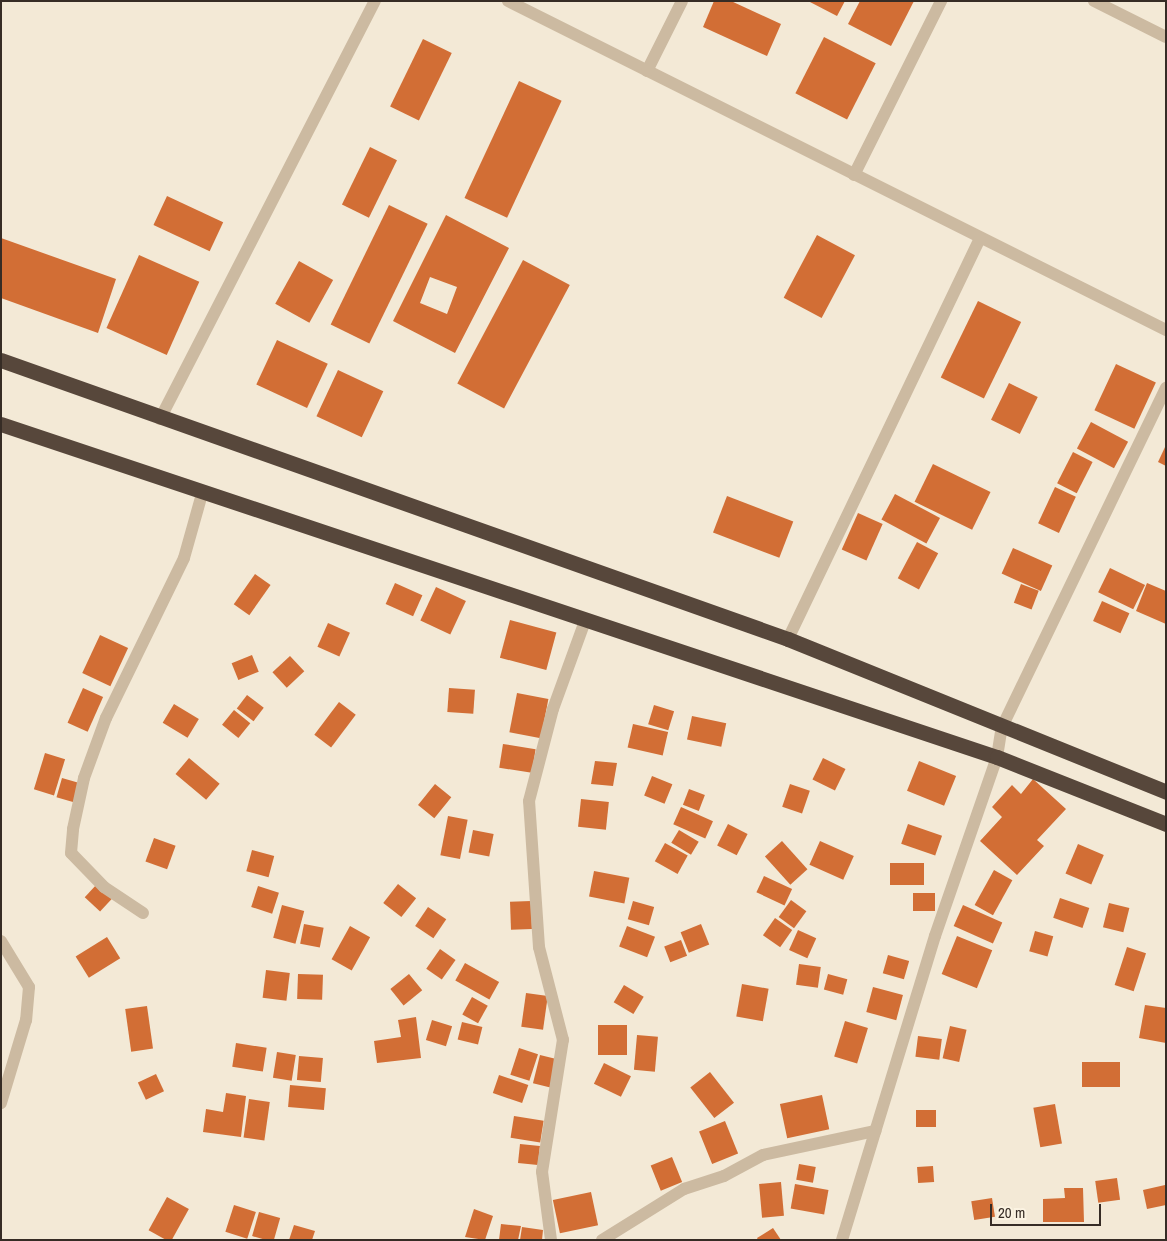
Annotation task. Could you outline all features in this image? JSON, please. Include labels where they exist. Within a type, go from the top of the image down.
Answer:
[{"type":"highway","points":[[1,360],[160,419],[788,639],[1166,792]]},
{"type":"highway","points":[[1,424],[202,494],[997,757],[1166,824]]},
{"type":"street","points":[[160,419],[375,1]]},
{"type":"street","points":[[508,1],[854,176],[1166,330]]},
{"type":"street","points":[[647,71],[682,1]]},
{"type":"street","points":[[854,176],[941,1]]},
{"type":"street","points":[[1094,1],[1166,37]]},
{"type":"street","points":[[788,639],[980,239]]},
{"type":"street","points":[[842,1240],[875,1131],[997,757],[1002,727],[1166,387]]},
{"type":"street","points":[[143,913],[104,887],[71,853],[73,829],[84,778],[106,718],[180,566],[202,494]]},
{"type":"street","points":[[551,1240],[542,1172],[563,1040],[539,947],[529,801],[553,709],[585,621]]},
{"type":"street","points":[[1,941],[29,987],[26,1020],[1,1102]]},
{"type":"street","points":[[602,1240],[684,1189],[724,1176],[763,1155],[875,1131]]},
{"type":"building","points":[[714,1],[731,1],[781,24],[767,56],[703,27]]},
{"type":"building","points":[[808,1],[845,1],[837,16]]},
{"type":"building","points":[[860,1],[914,1],[891,46],[848,24]]},
{"type":"building","points":[[824,37],[876,63],[847,119],[795,93]]},
{"type":"building","points":[[423,39],[452,53],[419,120],[390,106]]},
{"type":"building","points":[[519,81],[562,101],[507,218],[464,198]]},
{"type":"building","points":[[370,147],[397,160],[369,218],[342,205]]},
{"type":"building","points":[[167,196],[223,222],[210,251],[153,225]]},
{"type":"building","points":[[389,205],[428,224],[369,343],[331,325]]},
{"type":"building","points":[[446,215],[509,248],[455,353],[393,321]],"holes":[[[430,277],[457,287],[447,314],[420,303]]]},
{"type":"building","points":[[817,235],[855,255],[822,318],[784,298]]},
{"type":"building","points":[[1,238],[116,279],[98,333],[1,298]]},
{"type":"building","points":[[139,255],[199,282],[167,355],[106,328]]},
{"type":"building","points":[[523,260],[570,285],[504,408],[457,384]]},
{"type":"building","points":[[299,261],[333,280],[309,323],[275,304]]},
{"type":"building","points":[[978,301],[1021,322],[984,398],[941,377]]},
{"type":"building","points":[[277,340],[328,364],[307,408],[256,384]]},
{"type":"building","points":[[1116,364],[1156,383],[1134,429],[1094,410]]},
{"type":"building","points":[[338,370],[383,391],[362,437],[316,416]]},
{"type":"building","points":[[1009,383],[1038,397],[1020,434],[991,420]]},
{"type":"building","points":[[1091,422],[1128,442],[1114,468],[1077,448]]},
{"type":"building","points":[[1166,445],[1166,466],[1158,462]]},
{"type":"building","points":[[1073,452],[1093,462],[1077,493],[1057,483]]},
{"type":"building","points":[[933,464],[991,492],[972,530],[915,502]]},
{"type":"building","points":[[1055,487],[1076,497],[1059,533],[1038,523]]},
{"type":"building","points":[[895,494],[940,518],[926,544],[881,520]]},
{"type":"building","points":[[727,496],[793,521],[779,558],[713,532]]},
{"type":"building","points":[[858,513],[883,524],[866,561],[842,550]]},
{"type":"building","points":[[917,542],[938,553],[919,589],[898,578]]},
{"type":"building","points":[[1013,548],[1052,565],[1041,591],[1002,574]]},
{"type":"building","points":[[1110,568],[1145,585],[1133,609],[1098,592]]},
{"type":"building","points":[[255,574],[271,585],[249,615],[234,604]]},
{"type":"building","points":[[395,583],[422,595],[413,616],[386,604]]},
{"type":"building","points":[[1147,583],[1166,591],[1166,624],[1136,611]]},
{"type":"building","points":[[1021,584],[1039,591],[1032,609],[1014,603]]},
{"type":"building","points":[[436,587],[466,601],[450,634],[420,621]]},
{"type":"building","points":[[1102,601],[1129,613],[1120,633],[1093,621]]},
{"type":"building","points":[[510,620],[556,632],[546,670],[500,658]]},
{"type":"building","points":[[328,623],[350,633],[339,657],[317,647]]},
{"type":"building","points":[[100,635],[128,648],[110,686],[82,673]]},
{"type":"building","points":[[252,655],[259,672],[238,680],[232,663]]},
{"type":"building","points":[[290,656],[304,671],[287,688],[272,672]]},
{"type":"building","points":[[83,688],[103,697],[88,732],[68,723]]},
{"type":"building","points":[[449,688],[475,690],[473,714],[447,712]]},
{"type":"building","points":[[517,693],[548,699],[541,738],[509,732]]},
{"type":"building","points":[[247,695],[264,708],[254,721],[237,709]]},
{"type":"building","points":[[339,702],[356,715],[331,747],[314,735]]},
{"type":"building","points":[[174,704],[199,719],[188,738],[163,723]]},
{"type":"building","points":[[654,705],[674,711],[668,730],[648,724]]},
{"type":"building","points":[[234,710],[250,723],[238,738],[222,725]]},
{"type":"building","points":[[692,716],[726,723],[721,747],[687,739]]},
{"type":"building","points":[[633,724],[668,732],[663,755],[628,747]]},
{"type":"building","points":[[503,744],[536,749],[532,773],[499,768]]},
{"type":"building","points":[[45,753],[65,759],[54,795],[34,789]]},
{"type":"building","points":[[189,758],[220,784],[206,800],[176,774]]},
{"type":"building","points":[[823,758],[845,769],[835,791],[812,780]]},
{"type":"building","points":[[595,761],[617,763],[613,786],[591,784]]},
{"type":"building","points":[[919,761],[956,776],[944,806],[907,791]]},
{"type":"building","points":[[652,776],[672,784],[665,804],[644,795]]},
{"type":"building","points":[[62,778],[79,783],[74,802],[56,797]]},
{"type":"building","points":[[1033,779],[1066,809],[1037,840],[1044,846],[1017,875],[980,841],[1002,817],[992,807],[1012,785],[1021,794]]},
{"type":"building","points":[[435,784],[451,797],[434,818],[418,805]]},
{"type":"building","points":[[790,784],[810,791],[802,814],[782,807]]},
{"type":"building","points":[[689,789],[705,795],[699,811],[683,805]]},
{"type":"building","points":[[581,799],[609,802],[606,830],[578,827]]},
{"type":"building","points":[[681,807],[713,821],[705,839],[673,824]]},
{"type":"building","points":[[448,816],[468,820],[460,859],[440,855]]},
{"type":"building","points":[[728,824],[748,834],[737,855],[717,845]]},
{"type":"building","points":[[908,824],[942,836],[935,856],[901,844]]},
{"type":"building","points":[[473,830],[494,834],[489,857],[469,853]]},
{"type":"building","points":[[679,830],[699,842],[691,855],[671,843]]},
{"type":"building","points":[[154,838],[176,846],[167,869],[145,861]]},
{"type":"building","points":[[782,841],[807,869],[790,885],[765,856]]},
{"type":"building","points":[[820,841],[854,856],[843,880],[809,865]]},
{"type":"building","points":[[665,843],[688,856],[678,874],[655,861]]},
{"type":"building","points":[[1078,844],[1104,855],[1091,884],[1065,873]]},
{"type":"building","points":[[252,850],[274,856],[269,877],[246,871]]},
{"type":"building","points":[[890,863],[924,863],[924,885],[890,885]]},
{"type":"building","points":[[994,870],[1012,880],[993,915],[975,905]]},
{"type":"building","points":[[594,871],[629,878],[624,903],[589,897]]},
{"type":"building","points":[[764,876],[792,889],[784,905],[756,892]]},
{"type":"building","points":[[97,884],[112,898],[100,911],[85,897]]},
{"type":"building","points":[[398,884],[416,898],[401,917],[383,903]]},
{"type":"building","points":[[258,886],[279,893],[272,914],[251,907]]},
{"type":"building","points":[[913,893],[935,893],[935,911],[913,911]]},
{"type":"building","points":[[1060,898],[1089,908],[1082,928],[1053,918]]},
{"type":"building","points":[[791,900],[806,911],[794,928],[779,917]]},
{"type":"building","points":[[531,901],[532,929],[511,930],[510,902]]},
{"type":"building","points":[[633,901],[654,907],[649,925],[628,919]]},
{"type":"building","points":[[1109,903],[1129,908],[1123,932],[1103,927]]},
{"type":"building","points":[[282,905],[304,911],[295,944],[273,938]]},
{"type":"building","points":[[963,905],[1002,922],[993,944],[954,926]]},
{"type":"building","points":[[428,907],[446,919],[433,938],[415,926]]},
{"type":"building","points":[[775,918],[792,930],[780,947],[763,935]]},
{"type":"building","points":[[304,924],[324,928],[320,947],[300,944]]},
{"type":"building","points":[[701,924],[709,944],[689,953],[681,932]]},
{"type":"building","points":[[350,926],[370,937],[352,970],[332,959]]},
{"type":"building","points":[[627,926],[655,937],[647,957],[619,947]]},
{"type":"building","points":[[798,930],[816,938],[807,958],[789,950]]},
{"type":"building","points":[[1035,931],[1053,936],[1047,956],[1029,951]]},
{"type":"building","points":[[957,936],[992,950],[977,988],[942,974]]},
{"type":"building","points":[[107,937],[120,958],[89,978],[76,957]]},
{"type":"building","points":[[681,940],[687,956],[670,962],[664,946]]},
{"type":"building","points":[[1127,947],[1146,953],[1134,991],[1115,985]]},
{"type":"building","points":[[440,949],[456,960],[442,980],[426,969]]},
{"type":"building","points":[[888,955],[909,961],[904,979],[883,973]]},
{"type":"building","points":[[465,963],[499,982],[489,999],[455,980]]},
{"type":"building","points":[[799,964],[821,967],[818,988],[796,985]]},
{"type":"building","points":[[266,970],[290,973],[286,1001],[263,998]]},
{"type":"building","points":[[298,974],[323,975],[322,1000],[297,999]]},
{"type":"building","points":[[409,974],[422,990],[404,1005],[390,989]]},
{"type":"building","points":[[828,974],[847,979],[843,995],[824,989]]},
{"type":"building","points":[[742,984],[769,989],[763,1021],[736,1016]]},
{"type":"building","points":[[624,985],[644,997],[633,1014],[614,1002]]},
{"type":"building","points":[[873,987],[903,995],[896,1020],[866,1012]]},
{"type":"building","points":[[526,993],[548,996],[543,1030],[521,1027]]},
{"type":"building","points":[[472,997],[488,1006],[478,1023],[462,1014]]},
{"type":"building","points":[[1145,1005],[1166,1008],[1166,1043],[1139,1038]]},
{"type":"building","points":[[147,1006],[153,1049],[131,1052],[125,1009]]},
{"type":"building","points":[[416,1017],[421,1058],[377,1063],[374,1041],[401,1037],[398,1020]]},
{"type":"building","points":[[432,1020],[452,1026],[446,1046],[426,1040]]},
{"type":"building","points":[[845,1021],[868,1028],[857,1063],[834,1056]]},
{"type":"building","points":[[462,1022],[482,1027],[478,1045],[458,1039]]},
{"type":"building","points":[[598,1025],[627,1025],[627,1055],[598,1055]]},
{"type":"building","points":[[950,1026],[967,1030],[959,1062],[943,1058]]},
{"type":"building","points":[[637,1035],[658,1037],[655,1072],[634,1070]]},
{"type":"building","points":[[918,1036],[942,1039],[939,1060],[915,1057]]},
{"type":"building","points":[[236,1043],[267,1048],[263,1072],[232,1067]]},
{"type":"building","points":[[519,1048],[538,1054],[529,1081],[510,1075]]},
{"type":"building","points":[[277,1052],[296,1055],[292,1081],[273,1078]]},
{"type":"building","points":[[540,1055],[560,1060],[553,1088],[533,1083]]},
{"type":"building","points":[[299,1056],[323,1058],[321,1082],[297,1080]]},
{"type":"building","points":[[1082,1062],[1120,1062],[1120,1087],[1082,1087]]},
{"type":"building","points":[[604,1063],[631,1076],[621,1097],[594,1084]]},
{"type":"building","points":[[710,1072],[734,1103],[714,1118],[690,1087]]},
{"type":"building","points":[[156,1074],[164,1091],[146,1100],[138,1082]]},
{"type":"building","points":[[499,1075],[528,1085],[522,1103],[493,1093]]},
{"type":"building","points":[[290,1085],[326,1088],[324,1110],[288,1107]]},
{"type":"building","points":[[226,1093],[246,1096],[241,1137],[203,1132],[206,1109],[223,1112]]},
{"type":"building","points":[[822,1095],[829,1129],[787,1138],[780,1104]]},
{"type":"building","points":[[249,1099],[270,1102],[264,1141],[244,1138]]},
{"type":"building","points":[[1055,1104],[1062,1143],[1040,1147],[1033,1108]]},
{"type":"building","points":[[916,1110],[936,1110],[936,1127],[916,1127]]},
{"type":"building","points":[[514,1116],[544,1121],[540,1142],[511,1138]]},
{"type":"building","points":[[725,1121],[738,1153],[712,1164],[699,1131]]},
{"type":"building","points":[[520,1144],[540,1146],[538,1165],[518,1163]]},
{"type":"building","points":[[672,1157],[682,1182],[661,1191],[651,1166]]},
{"type":"building","points":[[799,1164],[816,1167],[813,1183],[796,1180]]},
{"type":"building","points":[[933,1166],[934,1182],[918,1183],[917,1167]]},
{"type":"building","points":[[1117,1178],[1120,1200],[1098,1203],[1095,1181]]},
{"type":"building","points":[[781,1182],[784,1216],[762,1218],[759,1184]]},
{"type":"building","points":[[795,1184],[828,1190],[824,1215],[791,1209]]},
{"type":"building","points":[[1165,1185],[1166,1205],[1147,1209],[1143,1190]]},
{"type":"building","points":[[1064,1188],[1083,1188],[1084,1222],[1043,1222],[1043,1199],[1065,1198]]},
{"type":"building","points":[[591,1192],[598,1225],[560,1233],[553,1200]]},
{"type":"building","points":[[167,1197],[189,1209],[172,1240],[166,1240],[149,1230]]},
{"type":"building","points":[[992,1198],[995,1217],[974,1220],[971,1201]]},
{"type":"building","points":[[234,1205],[256,1212],[247,1239],[225,1232]]},
{"type":"building","points":[[474,1209],[493,1216],[485,1240],[465,1237]]},
{"type":"building","points":[[259,1212],[280,1218],[274,1240],[252,1236]]},
{"type":"building","points":[[501,1224],[521,1226],[518,1240],[499,1240]]},
{"type":"building","points":[[294,1225],[315,1231],[312,1240],[289,1240]]},
{"type":"building","points":[[522,1227],[543,1230],[542,1240],[520,1240]]},
{"type":"building","points":[[773,1228],[781,1240],[758,1240],[757,1238]]}]
